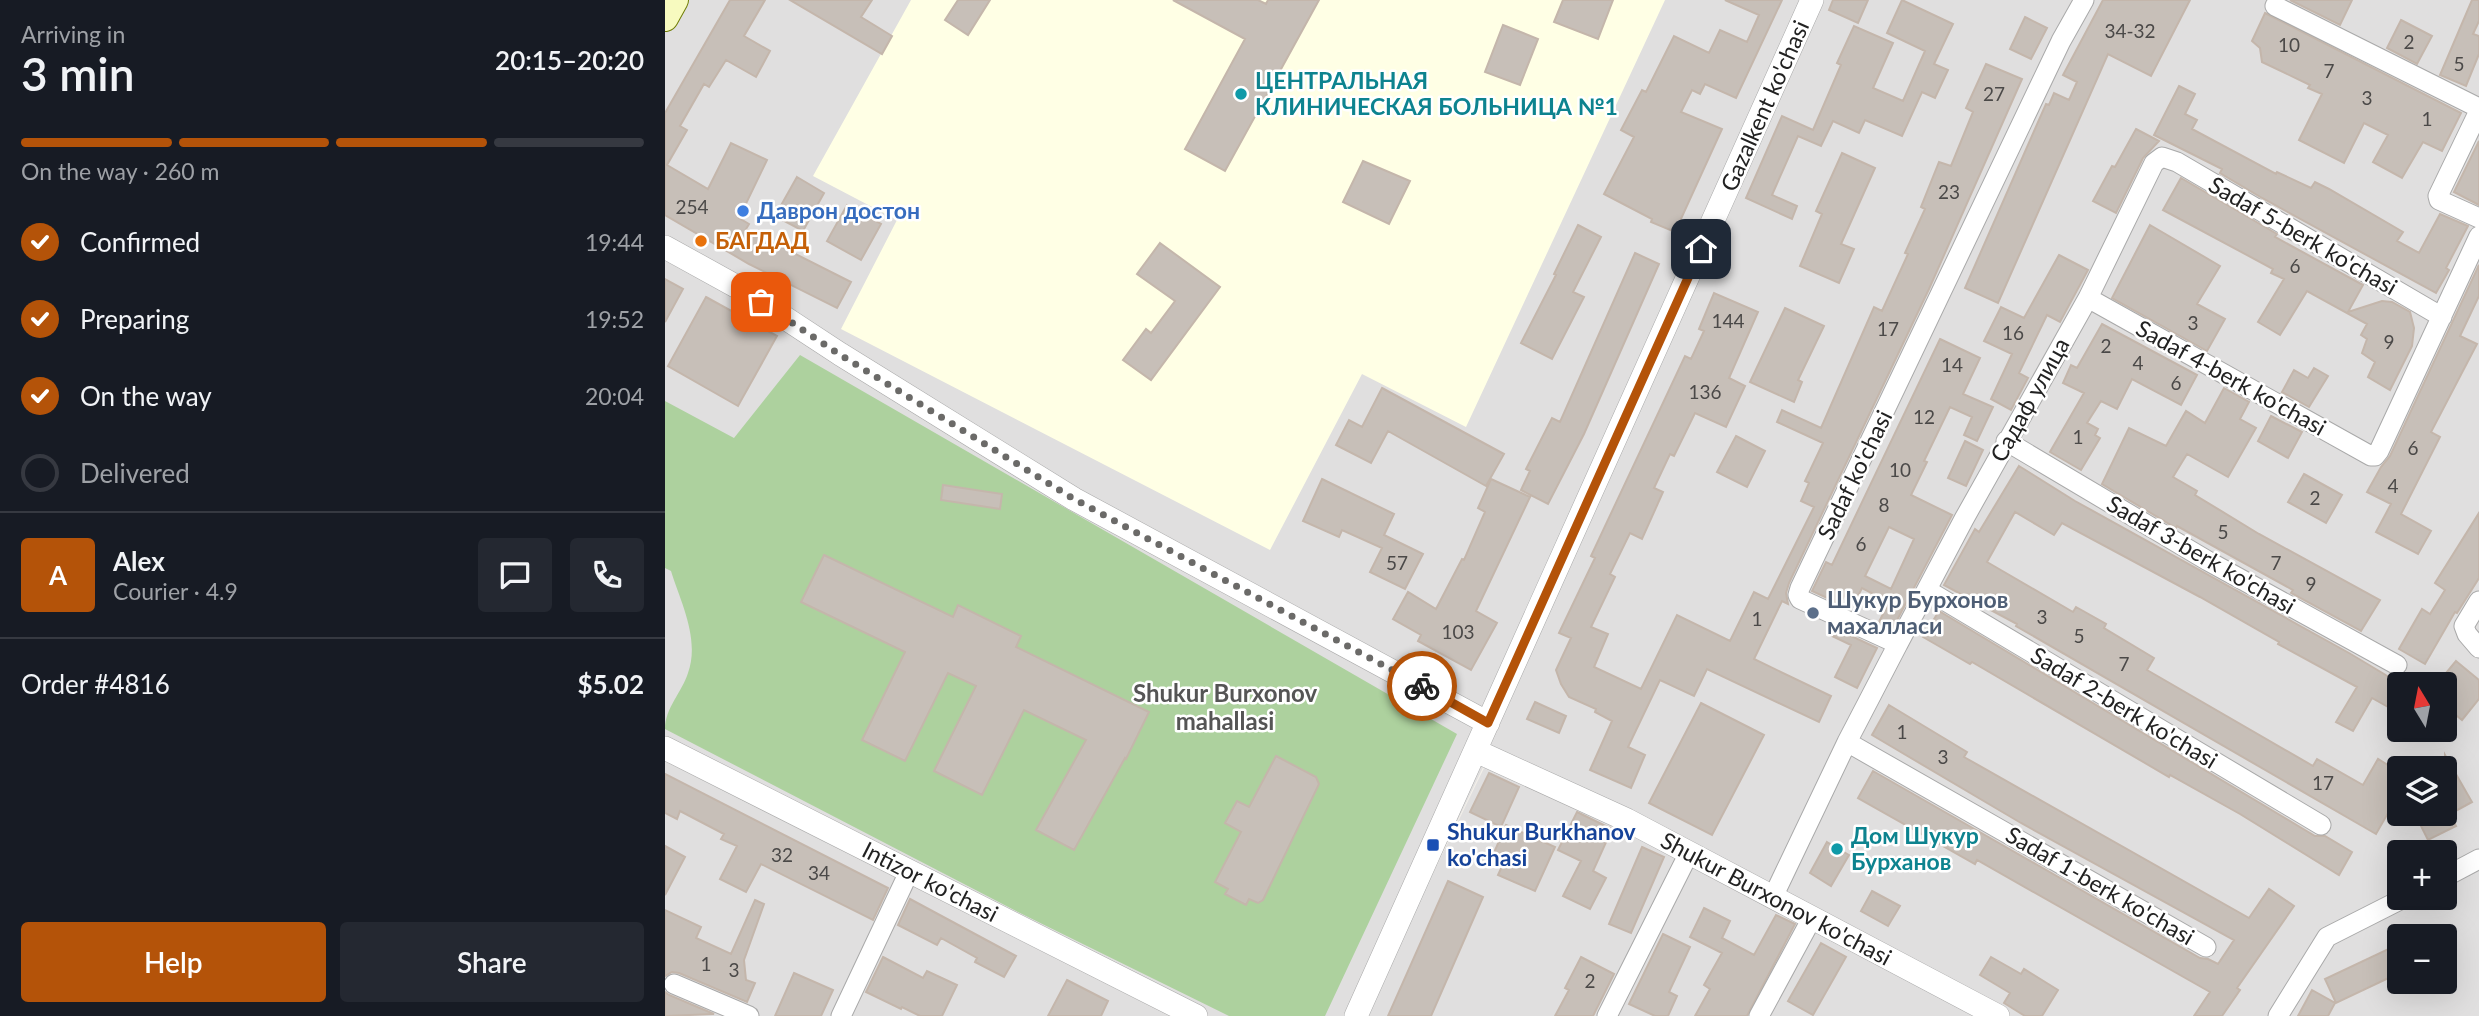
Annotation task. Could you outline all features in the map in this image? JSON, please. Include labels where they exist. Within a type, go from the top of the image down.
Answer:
[{"type":"main road","points":[[665,18],[675,0]]},
{"type":"street","name":"Gazalkent ko'chasi","points":[[1356,1016],[1812,0]]},
{"type":"street","name":"Sadaf ko'chasi","points":[[1898,644],[1800,599],[1800,588],[2061,41],[2084,0]]},
{"type":"street","points":[[2275,6],[2479,110],[2438,196],[2439,200],[2479,218]]},
{"type":"street","name":"Садаф улица","points":[[1898,644],[2006,441],[2088,298],[2154,163],[2162,157]]},
{"type":"street","name":"Sadaf 5-berk ko'chasi","points":[[2162,157],[2177,162],[2442,317]]},
{"type":"street","points":[[2442,317],[2479,236]]},
{"type":"street","points":[[665,247],[741,289],[839,354],[1074,499],[1488,723]]},
{"type":"street","name":"Sadaf 4-berk ko'chasi","points":[[2088,298],[2371,456],[2375,456],[2442,317]]},
{"type":"street","name":"Sadaf 3-berk ko'chasi","points":[[2006,441],[2208,561],[2397,665]]},
{"type":"street","name":"Sadaf 2-berk ko'chasi","points":[[1927,590],[2321,825]]},
{"type":"street","points":[[2479,601],[2464,626],[2479,648]]},
{"type":"street","points":[[1773,897],[1847,741],[1898,644]]},
{"type":"street","name":"Sadaf 1-berk ko'chasi","points":[[1847,741],[2206,947]]},
{"type":"street","name":"Intizor ko'chasi","points":[[665,748],[1196,1016]]},
{"type":"street","name":"Shukur Burxonov ko'chasi","points":[[1476,751],[1627,820],[1998,1016]]},
{"type":"street","points":[[1607,1016],[1689,852]]},
{"type":"street","points":[[2457,871],[2479,859]]},
{"type":"street","points":[[841,1016],[909,872]]},
{"type":"street","points":[[2278,1016],[2327,937],[2387,907]]},
{"type":"street","points":[[1759,1016],[1812,918]]},
{"type":"street","points":[[674,984],[750,1016]]},
{"type":"shaded area","name":"Shukur Burxonov mahallasi","points":[[675,0],[2479,0],[2479,1016],[2008,1016],[1486,761],[1389,964],[1486,764],[2005,1016],[665,1016],[665,17]]},
{"type":"shaded area","points":[[911,0],[1665,0],[1466,427],[1362,374],[1270,550],[841,329],[897,220],[813,176]]},
{"type":"green space","points":[[800,355],[1457,734],[1325,1016],[1229,1016],[1022,914],[665,729],[668,714],[688,673],[692,647],[684,608],[671,571],[665,568],[665,401],[734,438]]},
{"type":"building","points":[[730,0],[765,0],[744,36],[770,51],[756,77],[726,60],[709,87],[704,84],[680,126],[687,130],[667,165],[708,189],[731,143],[767,160],[739,218],[749,224],[746,229],[851,282],[837,308],[749,264],[665,215],[665,113]]},
{"type":"building","points":[[790,0],[872,0],[861,17],[892,36],[882,54]]},
{"type":"building","points":[[958,0],[990,0],[968,35],[945,20]]},
{"type":"building","name":"ЦЕНТРАЛЬНАЯ КЛИНИЧЕСКАЯ БОЛЬНИЦА №1","points":[[1173,0],[1258,0],[1266,4],[1268,0],[1319,0],[1225,171],[1185,149],[1245,39]]},
{"type":"building","points":[[1563,0],[1613,0],[1598,39],[1554,22]]},
{"type":"building","points":[[1725,0],[1782,0],[1736,98],[1705,84],[1700,94],[1692,90],[1681,112],[1722,129],[1675,232],[1651,222],[1652,219],[1604,194],[1634,137],[1621,130],[1642,90],[1646,92],[1674,36],[1709,53],[1720,30],[1747,42],[1759,15]]},
{"type":"building","points":[[1833,0],[1868,0],[1858,23],[1829,10]]},
{"type":"building","points":[[1902,0],[1953,24],[1934,64],[1948,70],[1935,98],[1922,92],[1902,136],[1865,120],[1859,133],[1833,121],[1821,146],[1798,136],[1772,195],[1797,206],[1792,219],[1746,198],[1782,116],[1813,130],[1841,65],[1837,63],[1854,26],[1893,43],[1873,88],[1903,101],[1925,51],[1887,33]]},
{"type":"building","points":[[2103,0],[2190,0],[2151,76],[2108,54],[1998,303],[1965,288],[2046,104],[2049,105],[2054,93],[2069,100],[2077,82],[2063,75]]},
{"type":"building","points":[[2290,0],[2352,0],[2340,25]]},
{"type":"building","points":[[2472,0],[2479,0],[2479,21],[2473,34],[2479,36],[2479,54],[2466,86],[2440,75]]},
{"type":"building","points":[[2265,13],[2461,113],[2442,151],[2423,142],[2402,178],[2373,162],[2388,135],[2364,123],[2344,163],[2299,140],[2322,94],[2308,88],[2310,85],[2262,62],[2260,48],[2252,41]]},
{"type":"building","points":[[2025,17],[2047,28],[2031,59],[2010,49]]},
{"type":"building","points":[[2401,20],[2432,36],[2417,64],[2387,48]]},
{"type":"building","points":[[1503,25],[1538,39],[1520,85],[1485,72]]},
{"type":"building","points":[[1986,64],[2022,79],[1929,289],[1789,583],[1786,593],[1788,604],[1782,601],[1754,659],[1831,696],[1819,722],[1707,669],[1694,696],[1660,680],[1628,747],[1645,755],[1631,788],[1590,770],[1612,721],[1595,712],[1596,709],[1569,697],[1561,684],[1556,670],[1571,638],[1559,633],[1595,558],[1591,556],[1685,356],[1691,359],[1704,331],[1699,329],[1714,293],[1758,312],[1729,378],[1745,386],[1726,427],[1695,413],[1674,456],[1670,454],[1654,488],[1663,492],[1642,539],[1630,533],[1610,574],[1615,577],[1591,627],[1608,634],[1594,667],[1641,689],[1677,615],[1730,641],[1754,592],[1768,599],[1814,507],[1801,501],[1809,483],[1805,481],[1823,443],[1777,422],[1782,410],[1821,428],[1874,307],[1882,311],[1908,254],[1905,253],[1925,209],[1921,207],[1939,162],[1951,166],[1973,112],[1966,108]]},
{"type":"building","points":[[2179,86],[2195,94],[2185,114],[2197,120],[2192,129],[2276,174],[2277,172],[2311,188],[2315,182],[2329,189],[2403,232],[2397,241],[2419,253],[2440,214],[2468,226],[2436,293],[2262,198],[2220,173],[2222,169],[2154,135]]},
{"type":"building","points":[[2136,129],[2159,141],[2143,158],[2116,213],[2093,201]]},
{"type":"building","points":[[2479,141],[2479,205],[2454,192]]},
{"type":"building","points":[[1842,153],[1875,168],[1841,244],[1854,249],[1839,283],[1800,266],[1822,214],[1816,211]]},
{"type":"building","name":"ЦЕНТРАЛЬНАЯ КЛИНИЧЕСКАЯ БОЛЬНИЦА №1","points":[[1363,161],[1410,181],[1389,224],[1343,202]]},
{"type":"building","points":[[797,177],[824,193],[803,231],[775,216]]},
{"type":"building","points":[[2181,178],[2277,234],[2275,237],[2363,285],[2348,312],[2382,301],[2392,302],[2410,312],[2414,328],[2412,346],[2390,390],[2368,377],[2375,362],[2362,353],[2367,339],[2361,335],[2367,324],[2307,291],[2280,335],[2258,322],[2284,279],[2271,273],[2273,269],[2163,210]]},
{"type":"building","points":[[847,205],[881,224],[861,260],[827,241]]},
{"type":"building","points":[[1578,225],[1601,237],[1573,292],[1584,297],[1552,359],[1521,343]]},
{"type":"building","points":[[2150,225],[2220,266],[2197,304],[2225,319],[2207,351],[2112,298]]},
{"type":"building","points":[[1160,243],[1220,287],[1151,380],[1123,360],[1146,329],[1151,333],[1175,301],[1137,274]]},
{"type":"building","points":[[1635,253],[1659,264],[1584,434],[1548,504],[1521,490],[1530,471],[1526,469],[1552,418],[1560,422]]},
{"type":"building","points":[[2059,255],[2088,270],[2060,322],[2047,315],[2019,373],[2028,378],[2011,410],[1991,399],[2012,354],[1984,341],[2001,307],[2024,318]]},
{"type":"building","points":[[2479,265],[2479,296],[2460,336],[2477,344],[2431,432],[2440,437],[2401,514],[2431,531],[2418,554],[2376,532],[2391,504],[2367,492],[2390,456]]},
{"type":"building","points":[[665,279],[683,289],[665,322]]},
{"type":"building","points":[[706,297],[777,336],[738,406],[668,366]]},
{"type":"building","points":[[1785,308],[1824,326],[1798,380],[1802,382],[1794,402],[1750,382]]},
{"type":"building","points":[[2102,324],[2197,375],[2181,405],[2132,379],[2117,409],[2101,401],[2087,423],[2098,429],[2095,435],[2100,438],[2081,470],[2050,452],[2084,393],[2063,383],[2071,365],[2077,368]]},
{"type":"building","points":[[1940,339],[1980,358],[1963,394],[1993,407],[1977,441],[1964,435],[1972,417],[1950,407],[1924,461],[1927,462],[1911,495],[1952,515],[1893,628],[1879,622],[1889,602],[1862,588],[1856,600],[1845,594],[1840,604],[1812,591],[1826,562],[1832,565]],"holes":[[[1889,527],[1914,539],[1891,589],[1865,576]]]},
{"type":"building","points":[[2314,368],[2328,376],[2309,407],[2282,392],[2294,370],[2308,378]]},
{"type":"building","points":[[1382,388],[1504,454],[1486,486],[1388,431],[1371,463],[1336,445],[1349,420],[1362,427]]},
{"type":"building","points":[[2224,388],[2249,402],[2240,419],[2256,428],[2228,477],[2187,454],[2173,477],[2197,491],[2195,495],[2259,534],[2380,600],[2361,631],[2102,484],[2129,428],[2166,446],[2186,411],[2205,423]]},
{"type":"building","points":[[2271,416],[2302,432],[2288,458],[2258,441]]},
{"type":"building","points":[[1736,436],[1765,451],[1747,487],[1717,472]]},
{"type":"building","points":[[1965,441],[1983,450],[1966,486],[1948,478]]},
{"type":"building","points":[[2019,466],[2075,501],[2387,676],[2387,706],[2372,698],[2353,731],[2336,722],[2357,687],[2200,597],[2062,523],[2054,535],[2015,512],[1987,562],[2073,612],[2076,607],[2106,624],[2104,628],[2154,658],[2147,670],[2313,766],[2317,759],[2363,785],[2378,759],[2387,765],[2387,815],[2376,834],[2016,626],[2017,624],[1944,585],[1975,529],[1979,532]]},
{"type":"building","points":[[2304,474],[2342,495],[2326,523],[2288,502]]},
{"type":"building","points":[[1322,479],[1394,514],[1384,535],[1423,554],[1405,589],[1370,572],[1382,548],[1342,530],[1339,537],[1303,521]]},
{"type":"building","points":[[1491,479],[1530,497],[1476,611],[1497,623],[1471,670],[1418,641],[1421,635],[1393,619],[1408,592],[1436,609],[1462,559],[1464,560],[1485,512],[1478,508]]},
{"type":"building","points":[[943,485],[1002,494],[1000,509],[941,500]]},
{"type":"building","points":[[2479,513],[2479,578],[2457,613],[2455,612],[2425,664],[2399,649],[2422,609],[2430,614],[2445,590],[2435,583]]},
{"type":"building","points":[[824,555],[953,617],[958,605],[1021,636],[1016,647],[1149,712],[1126,759],[1074,850],[1036,830],[1086,740],[1024,710],[982,795],[934,771],[976,686],[948,673],[905,761],[862,740],[905,652],[801,602]]},
{"type":"building","points":[[1939,611],[2315,836],[2325,836],[2352,852],[2339,875],[2240,814],[2170,775],[2169,777],[1972,662],[1970,664],[1923,637]]},
{"type":"building","points":[[1834,628],[1877,648],[1857,688],[1835,677],[1851,645],[1830,635]]},
{"type":"building","points":[[2456,661],[2479,680],[2479,699],[2462,720],[2457,716],[2457,672],[2447,672]]},
{"type":"building","points":[[1535,702],[1566,716],[1559,733],[1527,719]]},
{"type":"building","points":[[1701,703],[1764,735],[1712,835],[1649,803]]},
{"type":"building","points":[[1889,705],[1967,752],[1964,757],[2249,918],[2269,889],[2294,906],[2237,988],[2240,990],[2222,1016],[2194,1016],[2210,992],[1977,860],[1975,864],[1858,798],[1873,771],[2200,958],[2218,964],[2234,940],[2021,823],[1872,735]]},
{"type":"building","points":[[1276,756],[1316,777],[1319,784],[1263,900],[1258,903],[1249,899],[1246,905],[1225,894],[1228,889],[1215,882],[1241,832],[1225,823],[1237,801],[1249,807]]},
{"type":"building","points":[[1489,773],[1519,787],[1501,827],[1470,812]]},
{"type":"building","points":[[665,774],[888,888],[873,920],[761,864],[746,892],[720,879],[737,846],[721,839],[724,834],[680,811],[677,819],[665,813]]},
{"type":"building","points":[[2457,776],[2472,802],[2457,810]]},
{"type":"building","points":[[1577,812],[1612,829],[1593,871],[1606,878],[1590,909],[1563,896],[1581,861],[1558,850]]},
{"type":"building","points":[[1506,825],[1555,847],[1535,891],[1498,875],[1505,860],[1493,855]]},
{"type":"building","points":[[2421,826],[2456,826],[2428,840]]},
{"type":"building","points":[[1827,842],[1849,855],[1831,886],[1810,873]]},
{"type":"building","points":[[665,846],[685,857],[665,895]]},
{"type":"building","points":[[1642,847],[1664,857],[1631,933],[1609,924]]},
{"type":"building","points":[[1448,881],[1483,897],[1431,1016],[1388,1016]]},
{"type":"building","points":[[1872,891],[1900,906],[1888,926],[1861,911]]},
{"type":"building","points":[[910,899],[1016,956],[1004,977],[975,962],[977,958],[941,938],[937,945],[898,925]]},
{"type":"building","points":[[755,900],[764,904],[744,960],[746,980],[755,983],[747,1002],[679,973],[672,972],[665,976],[665,910],[701,927],[696,938],[731,954]]},
{"type":"building","points":[[1704,908],[1730,921],[1722,938],[1754,955],[1776,915],[1795,924],[1747,1016],[1695,1016],[1710,989],[1704,985],[1722,953],[1690,937]]},
{"type":"building","points":[[1663,934],[1690,947],[1669,992],[1677,996],[1668,1016],[1655,1016],[1629,1004]]},
{"type":"building","points":[[1821,943],[1846,957],[1813,1015],[1788,1001]]},
{"type":"building","points":[[2387,950],[2387,979],[2336,1003],[2325,979]]},
{"type":"building","points":[[883,957],[923,978],[927,971],[957,985],[942,1016],[920,1016],[866,992]]},
{"type":"building","points":[[1581,957],[1614,974],[1593,1016],[1555,1016],[1569,990],[1565,988]]},
{"type":"building","points":[[1991,957],[2021,974],[2024,969],[2058,990],[2042,1016],[2025,1016],[2004,1003],[2010,993],[1980,975]]},
{"type":"building","points":[[794,973],[833,990],[821,1016],[775,1016]]},
{"type":"building","points":[[1067,980],[1108,1001],[1101,1016],[1048,1016]]},
{"type":"building","points":[[2312,990],[2335,1003],[2328,1016],[2298,1016]]},
{"type":"building","points":[[665,992],[669,995],[714,1014],[665,1016]]},
{"type":"way so far","points":[[761,302],[839,354],[1074,499],[1422,686]]},
{"type":"place","name":"ЦЕНТРАЛЬНАЯ КЛИНИЧЕСКАЯ БОЛЬНИЦА №1","points":[[1241,94]]},
{"type":"place","name":"Даврон достон","points":[[743,211]]},
{"type":"place","name":"БАГДАД","points":[[701,241]]},
{"type":"place","name":"Шукур Бурхонов махалласи","points":[[1813,613]]},
{"type":"place","name":"Shukur Burkhanov ko'chasi","points":[[1433,845]]},
{"type":"place","name":"Дом Шукур Бурханов","points":[[1837,849]]},
{"type":"district","name":"Shukur Burxonov mahallasi","points":[[1225,708]]},
{"type":"route","points":[[1422,686],[1488,723],[1701,249]]}]
